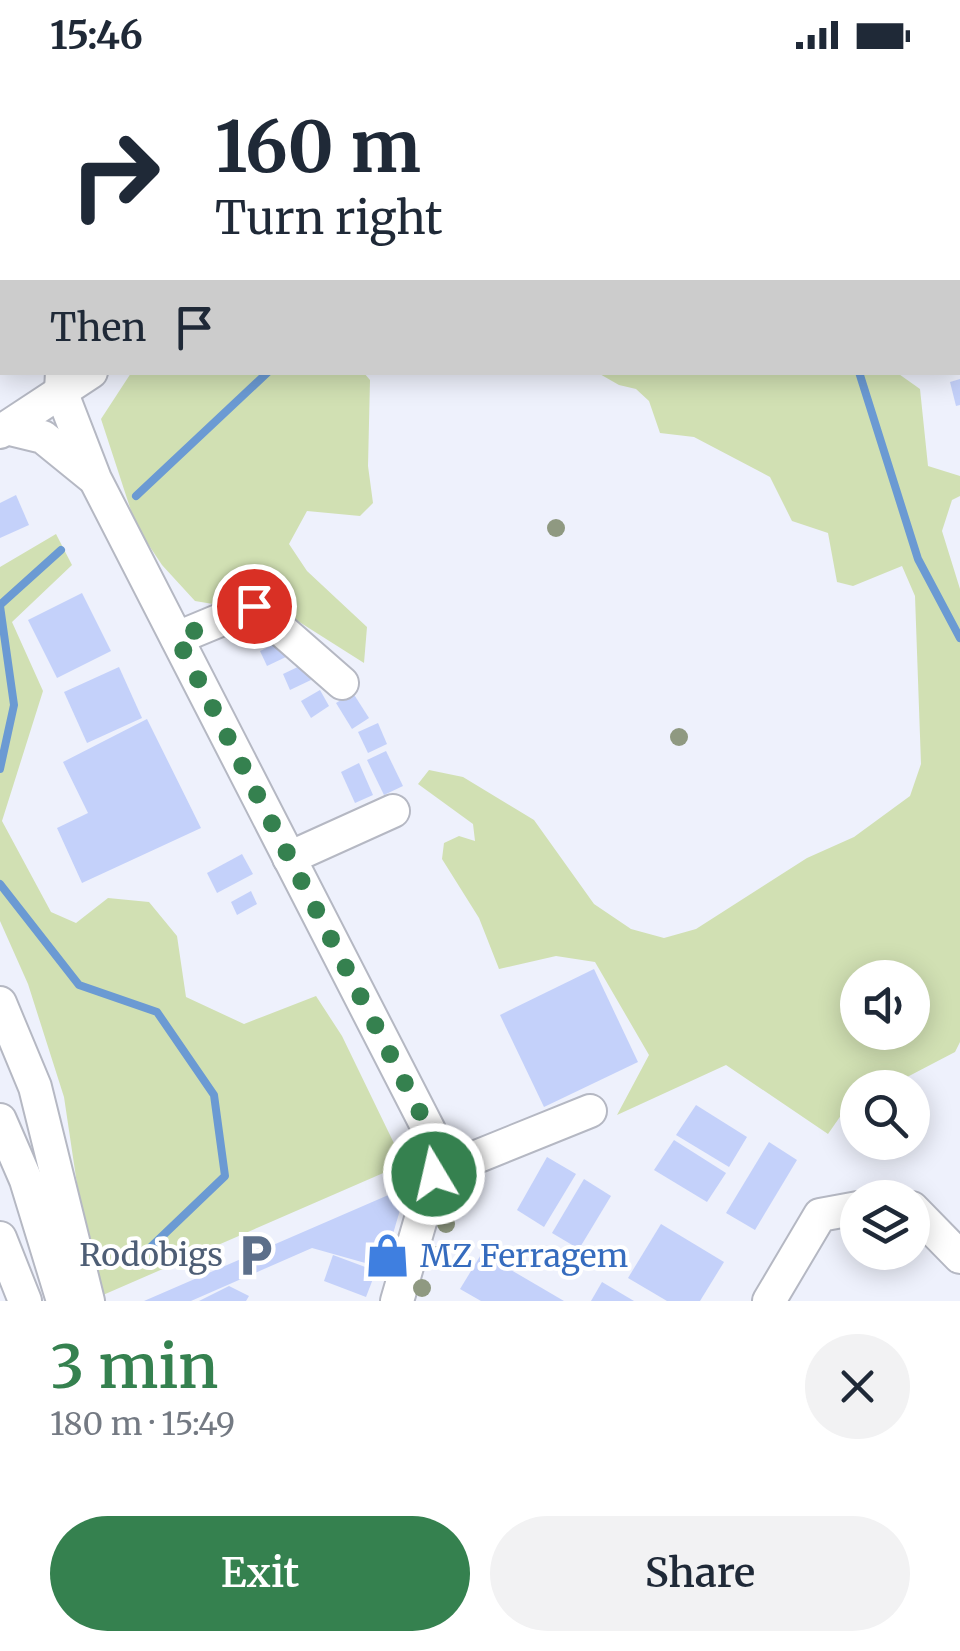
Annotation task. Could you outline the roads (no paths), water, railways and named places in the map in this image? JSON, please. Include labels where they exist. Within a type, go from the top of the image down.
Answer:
[{"type":"street","points":[[3,430],[61,382],[94,478],[433,1138],[434,1174],[398,1301]]},
{"type":"street","points":[[3,430],[44,438],[94,478]]},
{"type":"street","points":[[177,638],[254,606],[342,683]]},
{"type":"street","points":[[289,858],[393,811]]},
{"type":"street","points":[[0,1003],[35,1087],[88,1301]]},
{"type":"street","points":[[434,1174],[590,1111]]},
{"type":"street","points":[[0,1120],[26,1180],[62,1301]]},
{"type":"street","points":[[769,1301],[820,1215],[840,1211]]},
{"type":"street","points":[[930,1226],[960,1257]]},
{"type":"street","points":[[0,1238],[25,1301]]},
{"type":"waterway","points":[[136,496],[265,375]]},
{"type":"waterway","points":[[860,375],[918,559],[960,638]]},
{"type":"waterway","points":[[0,605],[61,550]]},
{"type":"waterway","points":[[0,606],[14,705],[0,769]]},
{"type":"waterway","points":[[0,884],[79,985],[157,1012],[214,1095],[225,1176],[132,1265]]},
{"type":"place","name":"Rodobigs","points":[[256,1255]]},
{"type":"place","name":"MZ Ferragem","points":[[387,1256]]}]
